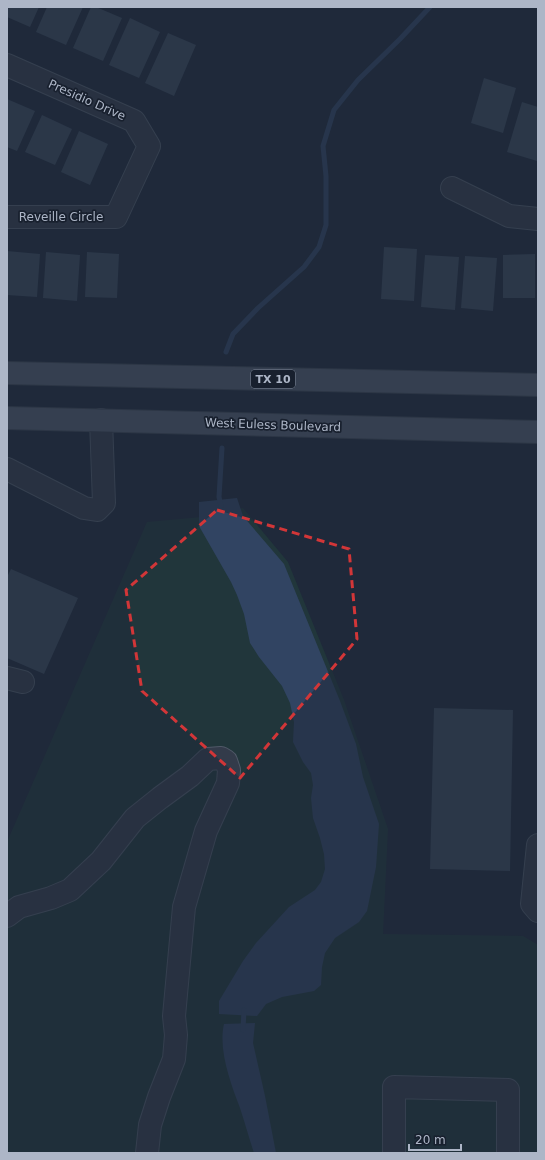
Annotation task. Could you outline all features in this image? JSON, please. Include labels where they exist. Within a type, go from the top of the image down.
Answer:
[{"type":"main road","name":"TX 10","points":[[7,373],[538,385]]},
{"type":"main road","name":"West Euless Boulevard","points":[[7,418],[538,432]]},
{"type":"street","name":"Presidio Drive","points":[[7,65],[134,121],[149,146],[116,217]]},
{"type":"street","points":[[452,188],[509,216],[538,219]]},
{"type":"street","name":"Reveille Circle","points":[[7,217],[116,217]]},
{"type":"street","points":[[7,469],[84,508],[97,510],[104,503],[101,420]]},
{"type":"street","points":[[7,916],[18,907],[51,898],[70,890],[101,861],[135,818],[190,776],[208,759],[221,758],[226,761],[229,770],[228,783],[206,831],[184,907],[174,1016],[176,1035],[174,1059],[150,1124],[147,1153]]},
{"type":"street","points":[[538,845],[532,904],[538,911]]},
{"type":"street","points":[[394,1153],[394,1087],[508,1090],[508,1153]]},
{"type":"highlighted area","points":[[217,510],[349,549],[357,639],[240,778],[142,691],[126,590]]},
{"type":"green space","points":[[243,508],[288,562],[344,700],[388,829],[383,934],[523,936],[538,945],[538,1153],[7,1153],[7,842],[147,522],[202,517]]},
{"type":"water","points":[[237,498],[243,516],[284,564],[356,744],[363,777],[379,824],[376,867],[367,911],[359,922],[335,938],[325,953],[322,967],[321,985],[314,991],[282,997],[266,1004],[257,1016],[219,1014],[219,1001],[243,961],[256,943],[289,907],[315,890],[321,882],[325,869],[324,854],[313,818],[311,798],[313,785],[311,773],[303,762],[293,742],[294,722],[290,703],[282,686],[250,643],[244,614],[237,595],[199,526],[199,502]]},
{"type":"water","points":[[255,1023],[253,1043],[276,1153],[254,1153],[229,1078],[224,1056],[224,1024]]},
{"type":"building","points":[[7,7],[39,7],[30,27],[7,17]]},
{"type":"building","points":[[47,7],[83,7],[66,45],[36,32]]},
{"type":"building","points":[[91,7],[96,7],[122,18],[103,61],[73,48]]},
{"type":"building","points":[[130,18],[160,32],[139,78],[109,65]]},
{"type":"building","points":[[168,33],[196,45],[174,96],[145,83]]},
{"type":"building","points":[[484,78],[516,88],[503,133],[471,123]]},
{"type":"building","points":[[7,99],[35,111],[17,151],[7,147]]},
{"type":"building","points":[[522,102],[538,107],[537,161],[507,152]]},
{"type":"building","points":[[42,115],[72,129],[55,165],[25,152]]},
{"type":"building","points":[[79,131],[108,144],[90,185],[61,172]]},
{"type":"building","points":[[384,247],[417,249],[414,301],[381,299]]},
{"type":"building","points":[[7,251],[40,254],[37,297],[7,295]]},
{"type":"building","points":[[46,252],[80,255],[77,301],[43,298]]},
{"type":"building","points":[[87,252],[119,254],[117,298],[85,297]]},
{"type":"building","points":[[535,254],[535,298],[503,298],[503,255]]},
{"type":"building","points":[[425,255],[459,257],[455,310],[421,307]]},
{"type":"building","points":[[465,256],[497,258],[493,311],[461,308]]},
{"type":"building","points":[[11,569],[78,598],[44,674],[7,658],[7,577]]},
{"type":"building","points":[[434,708],[513,710],[510,871],[430,869]]},
{"type":"waterway","points":[[226,352],[233,334],[258,308],[304,267],[319,247],[326,225],[326,176],[323,146],[334,110],[358,80],[430,7]]},
{"type":"waterway","points":[[221,506],[219,497],[222,448]]},
{"type":"waterway","points":[[243,1030],[244,1010]]}]
